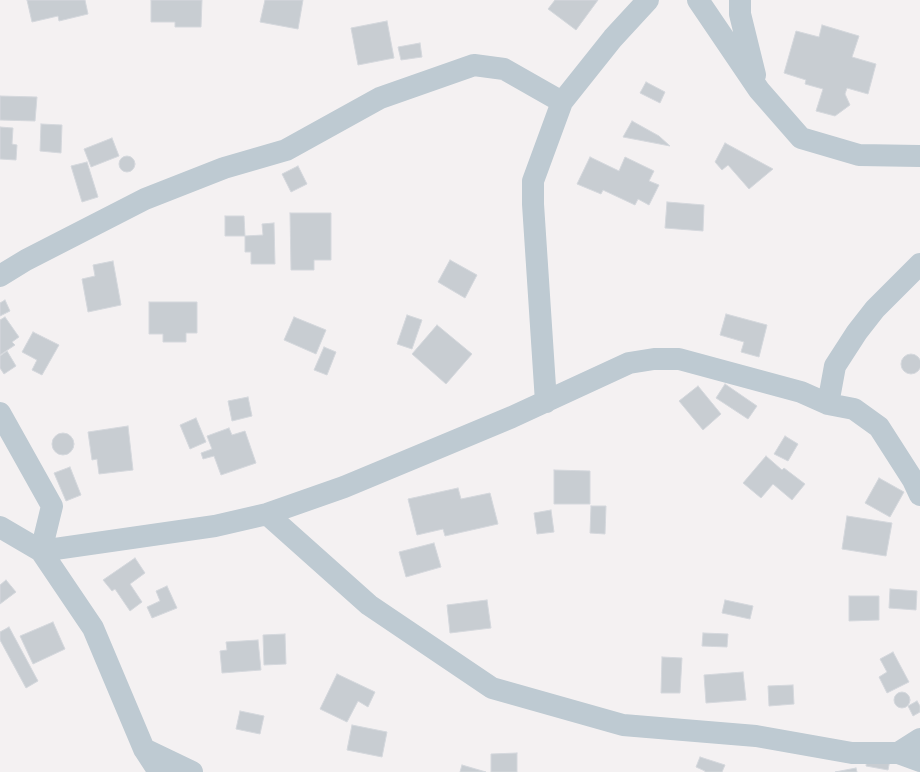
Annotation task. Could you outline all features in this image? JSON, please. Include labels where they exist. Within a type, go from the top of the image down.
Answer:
[{"type":"street","points":[[546,402],[533,204],[533,182],[562,102],[613,38],[648,0]]},
{"type":"street","points":[[698,0],[759,90],[801,138],[858,155],[920,156]]},
{"type":"street","points":[[740,0],[740,14],[759,90]]},
{"type":"street","points":[[0,276],[26,260],[145,199],[224,168],[286,150],[380,98],[474,65],[504,70],[562,102]]},
{"type":"street","points":[[828,404],[835,366],[857,332],[875,309],[920,264]]},
{"type":"street","points":[[41,551],[215,526],[267,514],[344,487],[546,402],[629,363],[654,359],[679,359],[801,392],[828,404],[854,409],[879,427],[913,480],[920,495]]},
{"type":"street","points":[[0,413],[52,506],[41,551]]},
{"type":"street","points":[[267,514],[369,605],[492,688],[623,725],[756,736],[852,753],[898,753],[920,761]]},
{"type":"street","points":[[0,527],[41,551],[93,628],[144,748],[159,772]]},
{"type":"street","points":[[898,753],[920,739]]},
{"type":"street","points":[[144,748],[192,772]]},
{"type":"building","points":[[27,0],[85,0],[88,14],[59,21],[58,16],[32,22]]},
{"type":"building","points":[[151,0],[202,0],[201,27],[175,27],[175,22],[151,22]]},
{"type":"building","points":[[265,0],[303,0],[298,29],[260,22]]},
{"type":"building","points":[[555,0],[598,0],[576,30],[548,9]]},
{"type":"building","points":[[387,21],[394,58],[358,65],[351,28]]},
{"type":"building","points":[[822,25],[859,36],[852,57],[876,64],[868,94],[847,88],[845,94],[850,105],[835,116],[816,111],[823,89],[805,84],[806,80],[784,73],[796,31],[819,37]]},
{"type":"building","points":[[420,43],[422,57],[401,60],[398,47]]},
{"type":"building","points":[[646,82],[665,92],[660,103],[640,93]]},
{"type":"building","points":[[0,96],[37,97],[35,121],[0,120]]},
{"type":"building","points":[[632,121],[659,136],[670,146],[623,137]]},
{"type":"building","points":[[41,124],[62,125],[61,153],[40,151]]},
{"type":"building","points":[[0,127],[13,128],[12,144],[17,145],[16,160],[0,159]]},
{"type":"building","points":[[112,138],[119,156],[91,167],[84,149]]},
{"type":"building","points":[[725,143],[773,169],[749,189],[728,165],[722,170],[715,162]]},
{"type":"building","points":[[124,156],[130,156],[135,161],[133,170],[130,172],[124,172],[119,167],[119,161]]},
{"type":"building","points":[[590,157],[619,171],[625,157],[654,171],[649,181],[659,185],[649,205],[638,199],[635,205],[603,190],[601,194],[577,184]]},
{"type":"building","points":[[87,162],[98,197],[82,202],[71,166]]},
{"type":"building","points":[[298,166],[307,184],[291,192],[282,174]]},
{"type":"building","points":[[667,202],[704,205],[703,231],[665,228]]},
{"type":"building","points":[[290,213],[331,213],[331,260],[314,260],[314,270],[291,270]]},
{"type":"building","points":[[225,216],[244,216],[245,236],[225,236]]},
{"type":"building","points":[[274,223],[275,264],[251,264],[251,252],[245,252],[245,236],[263,235],[262,224]]},
{"type":"building","points":[[450,260],[477,275],[465,298],[438,282]]},
{"type":"building","points":[[113,261],[121,305],[88,312],[82,279],[95,276],[93,265]]},
{"type":"building","points":[[5,300],[10,311],[0,316],[0,303]]},
{"type":"building","points":[[149,302],[197,302],[197,333],[186,333],[186,342],[163,342],[163,334],[149,334]]},
{"type":"building","points":[[726,314],[767,325],[759,357],[741,352],[744,342],[720,335]]},
{"type":"building","points":[[407,315],[422,320],[412,349],[397,344]]},
{"type":"building","points":[[5,317],[19,337],[12,342],[15,345],[0,355],[0,320]]},
{"type":"building","points":[[294,317],[326,330],[316,354],[284,340]]},
{"type":"building","points":[[437,325],[472,354],[446,384],[412,354]]},
{"type":"building","points":[[33,332],[59,345],[42,375],[32,370],[37,360],[22,352]]},
{"type":"building","points":[[324,347],[336,352],[327,375],[314,370]]},
{"type":"building","points":[[7,351],[16,366],[4,374],[0,368],[0,356]]},
{"type":"building","points":[[911,354],[918,357],[921,364],[918,371],[911,374],[904,371],[901,364],[904,357]]},
{"type":"building","points":[[725,384],[757,406],[748,419],[716,398]]},
{"type":"building","points":[[698,386],[721,414],[703,430],[679,401]]},
{"type":"building","points":[[248,397],[252,416],[232,421],[228,401]]},
{"type":"building","points":[[196,418],[206,442],[190,449],[180,425]]},
{"type":"building","points":[[128,426],[133,470],[99,474],[97,459],[92,460],[88,432]]},
{"type":"building","points":[[229,428],[232,435],[245,431],[256,463],[221,475],[214,456],[203,459],[201,453],[212,449],[207,436]]},
{"type":"building","points":[[63,433],[71,436],[74,444],[71,452],[63,455],[55,452],[52,444],[55,436]]},
{"type":"building","points":[[785,436],[798,444],[788,461],[774,454]]},
{"type":"building","points":[[766,456],[782,470],[784,468],[805,484],[792,500],[773,484],[761,498],[743,483]]},
{"type":"building","points":[[70,467],[81,495],[66,501],[54,473]]},
{"type":"building","points":[[554,470],[590,471],[590,504],[554,504]]},
{"type":"building","points":[[879,478],[904,492],[890,517],[865,503]]},
{"type":"building","points":[[458,488],[461,499],[490,493],[498,524],[445,536],[443,529],[417,535],[408,499]]},
{"type":"building","points":[[591,506],[606,506],[605,534],[590,533]]},
{"type":"building","points":[[551,510],[554,532],[537,534],[534,513]]},
{"type":"building","points":[[847,516],[892,523],[886,556],[842,549]]},
{"type":"building","points":[[434,543],[441,567],[406,577],[399,552]]},
{"type":"building","points":[[135,558],[145,573],[130,584],[142,602],[130,611],[115,589],[112,591],[103,580]]},
{"type":"building","points":[[6,580],[16,592],[0,604],[0,585]]},
{"type":"building","points":[[167,586],[177,608],[152,618],[147,607],[160,601],[156,591]]},
{"type":"building","points":[[890,589],[917,591],[916,610],[889,608]]},
{"type":"building","points":[[849,596],[879,596],[879,620],[849,621]]},
{"type":"building","points":[[487,600],[491,628],[450,633],[447,605]]},
{"type":"building","points":[[725,600],[753,606],[750,619],[722,613]]},
{"type":"building","points":[[53,622],[65,649],[33,664],[20,636]]},
{"type":"building","points":[[9,627],[38,681],[26,688],[0,640],[0,632]]},
{"type":"building","points":[[703,633],[728,634],[727,647],[702,646]]},
{"type":"building","points":[[285,634],[286,664],[264,665],[263,635]]},
{"type":"building","points":[[258,640],[261,670],[222,673],[220,651],[227,650],[226,642]]},
{"type":"building","points":[[893,652],[909,682],[887,693],[879,677],[887,672],[880,659]]},
{"type":"building","points":[[662,657],[682,658],[680,693],[661,693]]},
{"type":"building","points":[[743,672],[746,700],[706,703],[704,675]]},
{"type":"building","points":[[337,674],[375,692],[368,707],[358,701],[347,722],[320,709]]},
{"type":"building","points":[[793,685],[794,704],[769,706],[768,686]]},
{"type":"building","points":[[902,692],[908,694],[910,700],[908,706],[902,708],[896,706],[894,700],[896,694]]},
{"type":"building","points":[[917,701],[920,706],[920,712],[913,716],[908,706]]},
{"type":"building","points":[[240,711],[264,716],[260,734],[236,729]]},
{"type":"building","points":[[352,725],[387,732],[382,757],[347,750]]},
{"type":"building","points":[[517,753],[517,772],[491,772],[491,754]]},
{"type":"building","points":[[700,757],[725,765],[722,772],[705,772],[696,767]]},
{"type":"building","points":[[867,757],[890,760],[888,770],[866,766]]},
{"type":"building","points":[[462,765],[486,772],[460,772]]},
{"type":"building","points":[[856,768],[857,772],[835,772]]}]
